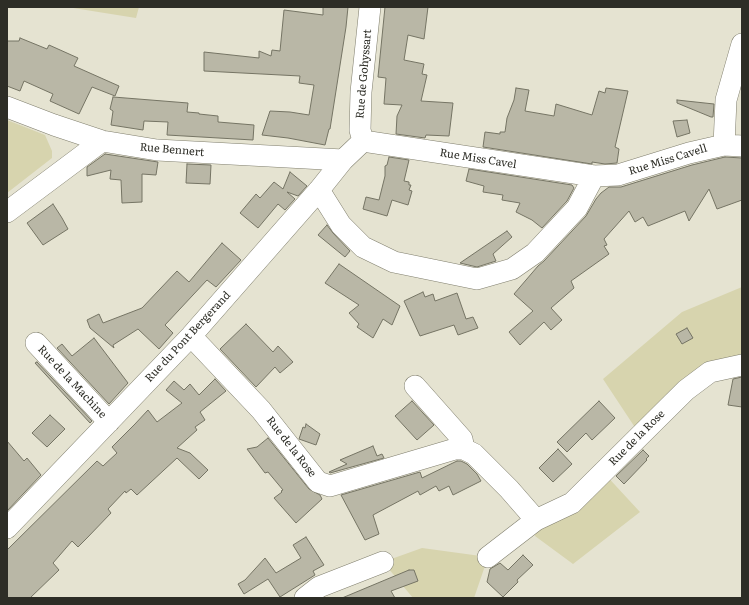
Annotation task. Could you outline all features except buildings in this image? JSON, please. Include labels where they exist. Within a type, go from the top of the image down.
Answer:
[{"type":"street","name":"Rue de Gohyssart","points":[[363,141],[360,130],[361,92],[370,7]]},
{"type":"street","points":[[733,145],[726,100],[742,44]]},
{"type":"street","name":"Rue Bennert","points":[[7,107],[102,141],[157,150],[343,160]]},
{"type":"street","points":[[7,212],[102,141]]},
{"type":"street","name":"Rue du Pont Bergerand","points":[[7,528],[191,336],[319,190],[343,160],[363,141]]},
{"type":"street","name":"Rue Miss Cavel","points":[[363,141],[594,176]]},
{"type":"street","name":"Rue Miss Cavell","points":[[594,176],[618,175],[689,153],[733,145]]},
{"type":"street","points":[[319,190],[341,225],[363,247],[394,262],[477,279],[512,269],[535,253],[577,208],[594,176]]},
{"type":"street","name":"Rue de la Rose","points":[[191,336],[261,410],[318,482],[330,486],[455,449],[464,450]]},
{"type":"street","name":"Rue de la Machine","points":[[36,343],[109,422]]},
{"type":"street","name":"Rue de la Rose","points":[[488,557],[536,520],[572,503],[686,390],[710,372],[742,365]]},
{"type":"street","points":[[415,386],[462,438],[464,450],[474,454],[509,489],[536,520]]},
{"type":"street","points":[[305,598],[319,587],[383,562]]},
{"type":"shaded area","points":[[67,7],[139,7],[136,18]]},
{"type":"shaded area","points":[[7,120],[45,135],[52,151],[52,158],[7,193]]},
{"type":"shaded area","points":[[742,287],[742,369],[697,382],[640,435],[603,379],[682,312]]},
{"type":"shaded area","points":[[603,472],[640,512],[573,564],[535,536],[536,520]]},
{"type":"shaded area","points":[[422,548],[488,557],[474,598],[413,598],[383,562]]}]
